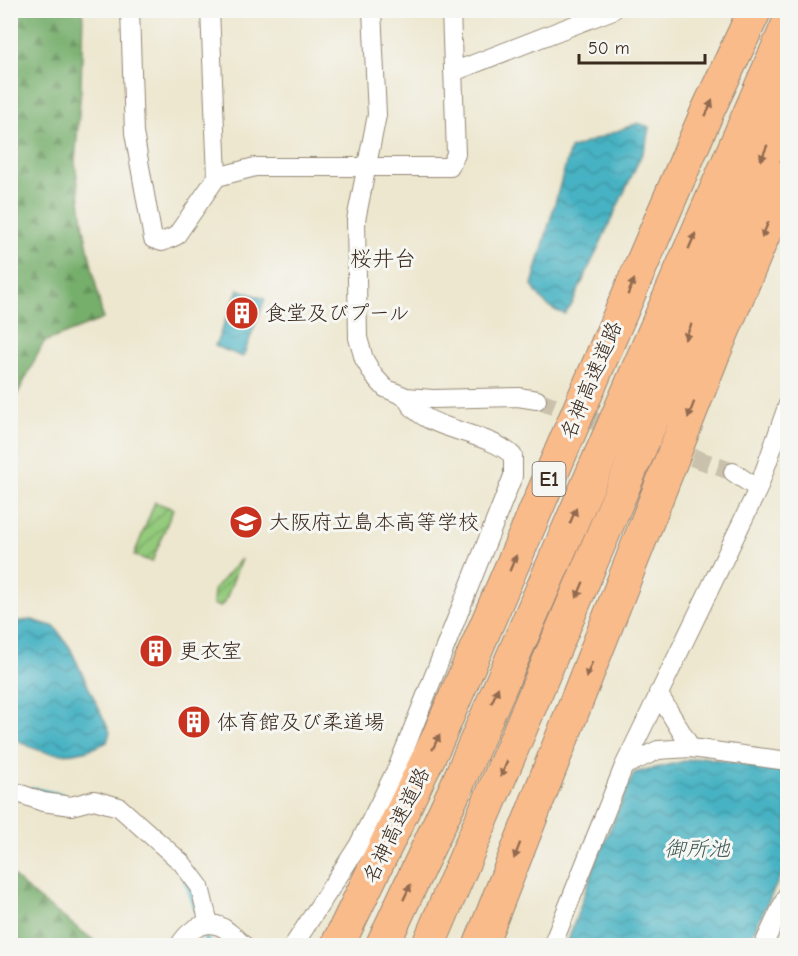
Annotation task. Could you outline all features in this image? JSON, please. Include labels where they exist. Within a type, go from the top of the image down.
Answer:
[{"type":"highway","name":"名神高速道路","points":[[337,945],[437,740],[703,120],[754,10]]},
{"type":"highway","name":"名神高速道路","points":[[382,945],[454,792],[788,25]]},
{"type":"highway","points":[[428,945],[788,99]]},
{"type":"highway","points":[[480,945],[712,357],[788,176]]},
{"type":"street","points":[[130,10],[134,133],[153,239],[162,242],[176,236],[217,177],[210,10]]},
{"type":"street","points":[[372,10],[377,115],[356,219],[358,338],[374,376],[385,388],[406,397],[433,399],[518,397],[537,400]]},
{"type":"street","points":[[217,177],[255,167],[450,167],[456,154],[451,10]]},
{"type":"street","points":[[453,72],[613,10]]},
{"type":"street","points":[[293,945],[358,846],[398,766],[513,476],[513,456],[503,446],[432,420],[409,406],[406,397]]},
{"type":"street","points":[[552,945],[624,766],[758,489],[788,404]]},
{"type":"street","points":[[733,472],[758,489]]},
{"type":"street","points":[[658,693],[691,748]]},
{"type":"street","points":[[624,766],[658,750],[691,748],[788,761]]},
{"type":"street","points":[[10,790],[43,802],[84,802],[119,807],[182,863],[200,887],[204,924]]},
{"type":"street","points":[[763,945],[788,893]]},
{"type":"street","points":[[178,945],[186,933],[204,924],[221,926],[245,945]]},
{"type":"green space","points":[[11,10],[83,11],[81,88],[75,162],[84,229],[103,319],[44,342],[11,407]]},
{"type":"green space","points":[[155,502],[173,509],[152,562],[134,555]]},
{"type":"green space","points":[[241,559],[225,602],[219,607],[213,604],[214,589]]},
{"type":"green space","points":[[10,873],[36,897],[100,945],[11,945]]},
{"type":"water","points":[[638,123],[649,127],[646,145],[571,306],[565,314],[554,310],[545,303],[532,285],[570,149]]},
{"type":"water","points":[[238,289],[265,299],[243,357],[215,346]]},
{"type":"water","points":[[32,620],[55,627],[70,648],[110,732],[107,742],[95,748],[57,754],[34,748],[11,735],[11,622]]},
{"type":"water","name":"御所池","points":[[702,757],[787,771],[787,863],[753,933],[730,945],[717,943],[716,946],[566,946],[597,859],[634,773]]},
{"type":"waterway","points":[[32,789],[63,796]]},
{"type":"waterway","points":[[186,880],[198,914]]},
{"type":"waterway","points":[[202,929],[209,946]]},
{"type":"waterway","points":[[740,940],[742,946]]},
{"type":"tunnel","points":[[537,400],[619,430]]},
{"type":"tunnel","points":[[667,448],[733,472]]},
{"type":"place","name":"食堂及びプール","points":[[242,313]]},
{"type":"place","name":"大阪府立島本高等学校","points":[[246,522]]},
{"type":"place","name":"更衣室","points":[[156,651]]},
{"type":"place","name":"体育館及び柔道場","points":[[194,722]]},
{"type":"district","name":"桜井台","points":[[383,259]]}]
